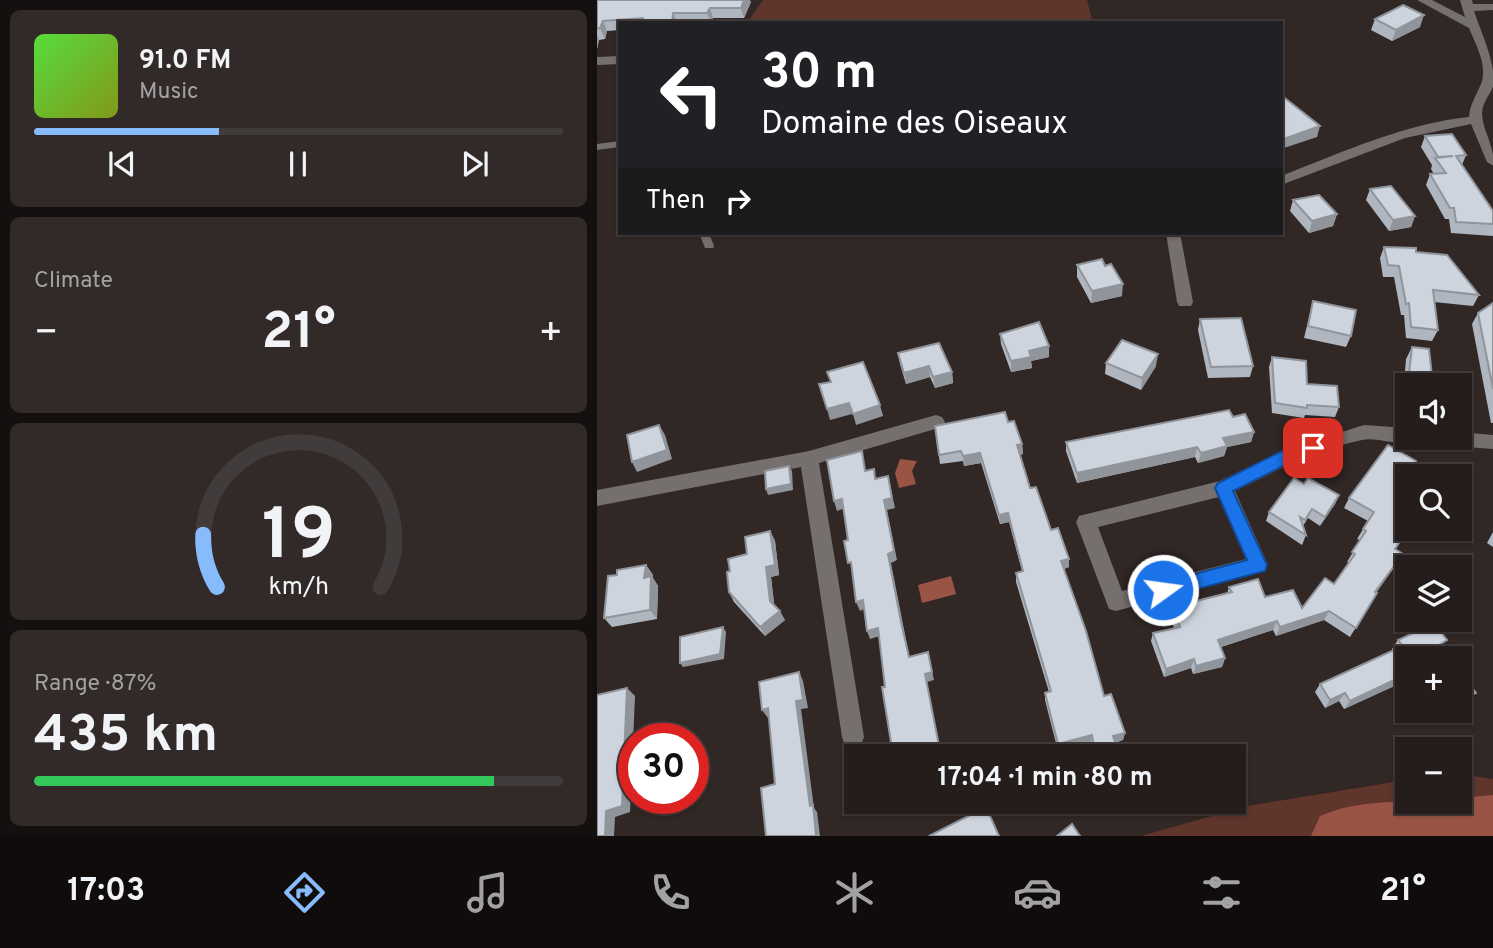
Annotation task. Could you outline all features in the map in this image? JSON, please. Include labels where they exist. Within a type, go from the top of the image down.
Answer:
[{"type":"street","points":[[1423,0],[1473,26]]},
{"type":"street","points":[[1493,7],[1467,4],[1473,26],[1487,48],[1488,87],[1476,106],[1475,120],[1493,162]]},
{"type":"street","points":[[597,61],[618,60]]},
{"type":"street","points":[[1283,180],[1410,133],[1452,121],[1475,120]]},
{"type":"street","points":[[1173,235],[1185,302]]},
{"type":"street","points":[[597,498],[809,458],[936,422]]},
{"type":"street","points":[[1224,488],[1258,565],[1116,602],[1086,522],[1224,488],[1288,456],[1364,432],[1395,434]]},
{"type":"street","points":[[1472,440],[1493,442]]},
{"type":"street","points":[[809,458],[853,737]]},
{"type":"lane","points":[[597,147],[618,144]]},
{"type":"lane","points":[[705,235],[709,246]]},
{"type":"shaded area","points":[[763,0],[1087,0],[1092,21],[716,21],[749,20]]},
{"type":"shaded area","points":[[900,459],[917,461],[912,471],[916,484],[899,488],[895,473]]},
{"type":"shaded area","points":[[951,576],[956,594],[922,603],[918,585]]},
{"type":"shaded area","points":[[1472,776],[1493,779],[1493,836],[1141,836],[1219,814],[1246,814],[1247,806],[1394,782],[1395,814],[1472,814]]},
{"type":"building","points":[[597,0],[744,0],[741,8],[710,8],[707,13],[673,13],[672,21],[642,21],[643,18],[603,21],[597,29]]},
{"type":"building","points":[[1403,5],[1424,15],[1396,30],[1375,19]]},
{"type":"building","points":[[1283,97],[1320,126],[1283,139]]},
{"type":"building","points":[[1452,134],[1466,155],[1456,156],[1493,211],[1493,224],[1456,222],[1454,208],[1450,208],[1430,174],[1446,173],[1435,158],[1453,156],[1438,157],[1425,136]]},
{"type":"building","points":[[1391,186],[1415,216],[1393,220],[1370,189]]},
{"type":"building","points":[[1319,195],[1337,214],[1312,221],[1293,200]]},
{"type":"building","points":[[1384,247],[1416,248],[1416,252],[1447,255],[1479,295],[1433,290],[1438,330],[1411,327],[1409,303],[1406,304],[1399,266],[1388,265]]},
{"type":"building","points":[[1102,259],[1105,266],[1111,264],[1123,284],[1092,291],[1077,265]]},
{"type":"building","points":[[1313,301],[1356,310],[1351,336],[1308,326]]},
{"type":"building","points":[[1493,303],[1493,389],[1478,313]]},
{"type":"building","points":[[1241,318],[1253,366],[1211,367],[1200,319]]},
{"type":"building","points":[[1039,322],[1049,346],[1029,351],[1031,357],[1011,361],[1000,334]]},
{"type":"building","points":[[1122,340],[1158,354],[1142,378],[1106,363]]},
{"type":"building","points":[[939,343],[952,372],[933,377],[929,366],[904,373],[898,353]]},
{"type":"building","points":[[1412,347],[1429,349],[1432,373],[1409,373]]},
{"type":"building","points":[[1272,357],[1306,361],[1307,384],[1337,386],[1339,407],[1307,405],[1307,408],[1275,403]]},
{"type":"building","points":[[863,362],[880,405],[853,414],[849,403],[827,409],[819,384],[831,382],[827,372]]},
{"type":"building","points":[[1229,410],[1233,417],[1245,414],[1254,432],[1223,438],[1227,446],[1201,453],[1197,447],[1077,473],[1066,442]]},
{"type":"building","points":[[1005,412],[1008,422],[1014,421],[1022,444],[1017,445],[1030,488],[1036,487],[1051,530],[1058,528],[1069,559],[1061,561],[1086,631],[1104,696],[1111,694],[1125,733],[1113,736],[1116,744],[1093,744],[1092,735],[1058,744],[1045,693],[1051,691],[1016,573],[1023,571],[1008,513],[999,515],[980,453],[963,456],[961,451],[939,455],[935,426]]},
{"type":"building","points":[[659,425],[667,450],[632,462],[627,435]]},
{"type":"building","points":[[1388,445],[1416,461],[1414,464],[1395,464],[1395,541],[1400,541],[1395,549],[1403,554],[1395,555],[1395,565],[1375,592],[1377,593],[1356,628],[1329,611],[1280,627],[1277,621],[1218,640],[1225,658],[1196,666],[1194,659],[1166,669],[1153,633],[1180,627],[1172,607],[1232,592],[1229,587],[1258,579],[1265,597],[1293,590],[1302,608],[1325,578],[1334,584],[1355,554],[1352,552],[1366,531],[1363,529],[1374,512],[1349,498]]},
{"type":"building","points":[[862,451],[865,471],[874,469],[875,479],[888,476],[892,498],[884,500],[894,551],[888,554],[909,657],[928,652],[932,672],[925,674],[939,744],[887,744],[891,742],[882,687],[885,687],[878,628],[867,631],[863,600],[856,602],[851,562],[848,563],[844,541],[848,540],[842,499],[834,501],[827,460]]},
{"type":"building","points":[[789,466],[791,484],[766,489],[765,471]]},
{"type":"building","points":[[1294,478],[1304,484],[1308,478],[1339,495],[1325,517],[1312,509],[1305,520],[1300,517],[1306,535],[1269,512]]},
{"type":"building","points":[[770,531],[775,565],[766,567],[770,601],[780,611],[760,627],[729,592],[728,559],[747,554],[745,537]]},
{"type":"building","points":[[646,565],[644,578],[651,576],[650,610],[604,618],[608,576],[617,575],[617,570]]},
{"type":"building","points":[[723,627],[720,654],[680,663],[680,637]]},
{"type":"building","points":[[1415,632],[1441,632],[1447,640],[1440,646],[1403,646],[1398,640]]},
{"type":"building","points":[[1395,650],[1395,680],[1350,701],[1345,693],[1330,700],[1320,684]]},
{"type":"building","points":[[799,672],[803,700],[796,701],[816,836],[766,836],[761,788],[775,784],[768,708],[762,710],[759,682]]},
{"type":"building","points":[[627,688],[626,723],[618,723],[618,807],[606,811],[605,836],[597,836],[597,695]]},
{"type":"building","points":[[972,814],[989,814],[999,836],[929,836]]},
{"type":"building","points":[[1072,824],[1080,836],[1057,836]]},
{"type":"waterway","points":[[1340,836],[1494,823]]},
{"type":"route","points":[[1163,590],[1258,565],[1224,488],[1288,456],[1313,448]]}]
